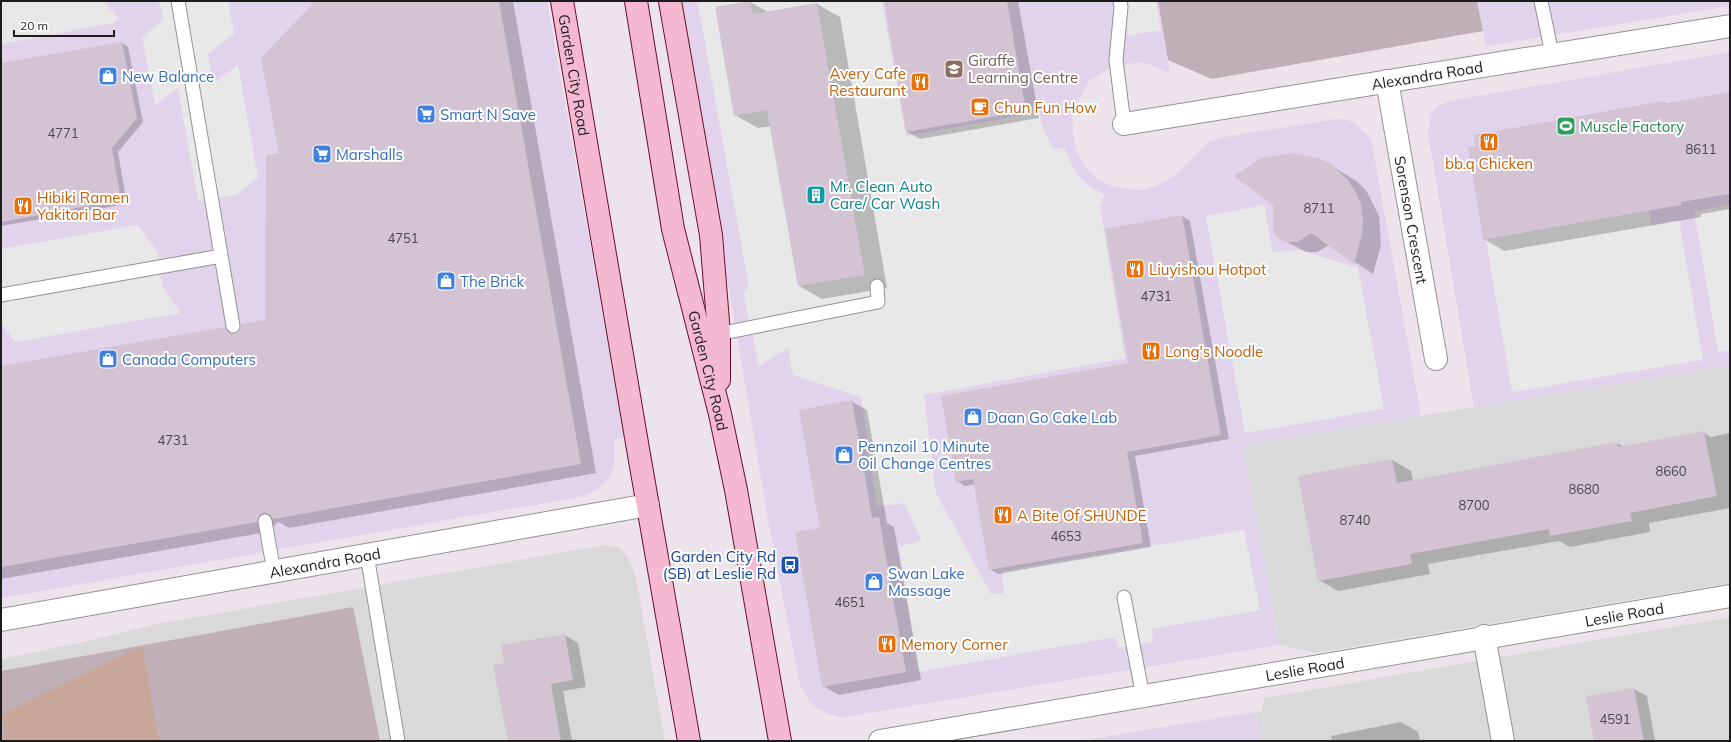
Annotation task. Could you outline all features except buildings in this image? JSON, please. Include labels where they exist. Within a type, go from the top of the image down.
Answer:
[{"type":"main road","name":"Garden City Road","points":[[562,1],[689,741]]},
{"type":"main road","name":"Garden City Road","points":[[636,1],[673,228],[709,335],[720,414],[736,490],[780,741]]},
{"type":"main road","points":[[670,1],[711,235],[709,335]]},
{"type":"street","name":"Alexandra Road","points":[[1124,124],[1730,26]]},
{"type":"street","name":"Sorenson Crescent","points":[[1387,81],[1436,359]]},
{"type":"street","name":"Alexandra Road","points":[[1,620],[648,505]]},
{"type":"street","name":"Leslie Road","points":[[880,741],[1143,697],[1484,636],[1730,596]]},
{"type":"street","points":[[1484,636],[1503,741]]},
{"type":"lane","points":[[178,1],[233,326]]},
{"type":"lane","points":[[1120,1],[1121,7],[1116,60],[1124,124]]},
{"type":"lane","points":[[1541,1],[1552,54]]},
{"type":"lane","points":[[1,295],[221,256]]},
{"type":"lane","points":[[709,335],[878,302],[878,286]]},
{"type":"lane","points":[[265,521],[274,572]]},
{"type":"lane","points":[[367,555],[398,741]]},
{"type":"lane","points":[[1124,597],[1143,697]]},
{"type":"shaded area","points":[[1,1],[547,1],[624,437],[614,440],[615,463],[610,476],[600,487],[585,496],[1,598]]},
{"type":"shaded area","points":[[1,1],[103,1],[119,19],[113,23],[1,44]]},
{"type":"shaded area","points":[[156,1],[228,1],[234,34],[208,54],[212,82],[216,82],[238,65],[258,178],[236,195],[198,201],[178,88],[155,105],[142,38],[163,19],[161,6]]},
{"type":"shaded area","points":[[680,1],[1158,1],[1170,74],[1152,65],[1139,62],[1109,68],[1089,81],[1072,112],[1073,136],[1078,154],[1085,167],[1096,178],[1109,185],[1126,189],[1142,190],[1158,185],[1174,176],[1206,144],[1219,138],[1335,119],[1344,119],[1353,122],[1368,135],[1372,144],[1421,416],[1243,445],[1279,645],[851,716],[840,717],[829,714],[818,709],[809,701],[800,685],[769,525]]},
{"type":"shaded area","points":[[708,1],[749,1],[716,7],[767,110],[798,286],[865,274],[817,3],[753,14],[750,1],[882,1],[906,136],[1040,112],[1041,124],[1053,149],[1064,148],[1076,173],[1089,186],[1105,195],[1100,206],[1125,358],[924,395],[936,493],[991,594],[1004,593],[1002,571],[1244,530],[1260,610],[1152,629],[1153,642],[1118,648],[1115,637],[918,672],[899,546],[918,542],[921,539],[904,503],[877,507],[861,397],[793,375],[788,348],[759,366],[743,293],[749,287],[698,4]]},
{"type":"shaded area","points":[[1122,1],[1156,1],[1161,30],[1128,36]]},
{"type":"shaded area","points":[[1158,1],[1477,1],[1483,31],[1212,79],[1168,60]]},
{"type":"shaded area","points":[[1477,1],[1730,1],[1730,6],[1486,46]]},
{"type":"shaded area","points":[[1730,52],[1730,365],[1474,407],[1428,133],[1431,114],[1438,106],[1450,101]]},
{"type":"shaded area","points":[[1264,205],[1273,252],[1300,250],[1358,268],[1384,409],[1245,433],[1206,216]]},
{"type":"shaded area","points":[[1730,205],[1730,350],[1718,352],[1694,211]]},
{"type":"shaded area","points":[[1649,211],[1651,225],[1679,220],[1703,360],[1512,392],[1486,240]]},
{"type":"shaded area","points":[[137,225],[157,251],[163,287],[180,313],[15,342],[1,323],[1,249]]},
{"type":"shaded area","points":[[1730,365],[1730,583],[1316,653],[1279,645],[1242,445]]},
{"type":"shaded area","points":[[605,545],[618,547],[624,552],[630,561],[636,578],[665,741],[1,741],[1,659],[79,643],[157,624]]},
{"type":"shaded area","points":[[353,607],[380,741],[2,741],[1,671]]},
{"type":"shaded area","points":[[1730,617],[1730,741],[1260,741],[1256,712],[1262,711],[1264,698]]},
{"type":"shaded area","points":[[142,646],[159,741],[6,741],[2,714]]},
{"type":"shaded area","points":[[1256,712],[1260,741],[1080,741]]},
{"type":"place","name":"Giraffe Learning Centre","points":[[954,69]]},
{"type":"place","name":"New Balance","points":[[108,76]]},
{"type":"place","name":"Avery Cafe Restaurant","points":[[920,82]]},
{"type":"place","name":"Chun Fun How","points":[[980,107]]},
{"type":"place","name":"Smart N Save","points":[[426,114]]},
{"type":"place","name":"Muscle Factory","points":[[1566,126]]},
{"type":"place","name":"bb.q Chicken","points":[[1489,142]]},
{"type":"place","name":"Marshalls","points":[[322,154]]},
{"type":"place","name":"Mr. Clean Auto Care/ Car Wash","points":[[816,195]]},
{"type":"place","name":"Hibiki Ramen Yakitori Bar","points":[[23,206]]},
{"type":"place","name":"Liuyishou Hotpot","points":[[1135,269]]},
{"type":"place","name":"The Brick","points":[[446,281]]},
{"type":"place","name":"Long's Noodle","points":[[1151,351]]},
{"type":"place","name":"Canada Computers","points":[[108,359]]},
{"type":"place","name":"Daan Go Cake Lab","points":[[973,417]]},
{"type":"place","name":"Pennzoil 10 Minute Oil Change Centres","points":[[844,455]]},
{"type":"place","name":"A Bite Of SHUNDE","points":[[1003,515]]},
{"type":"place","name":"Garden City Rd (SB) at Leslie Rd","points":[[790,565]]},
{"type":"place","name":"Swan Lake Massage","points":[[874,582]]},
{"type":"place","name":"Memory Corner","points":[[887,644]]}]
